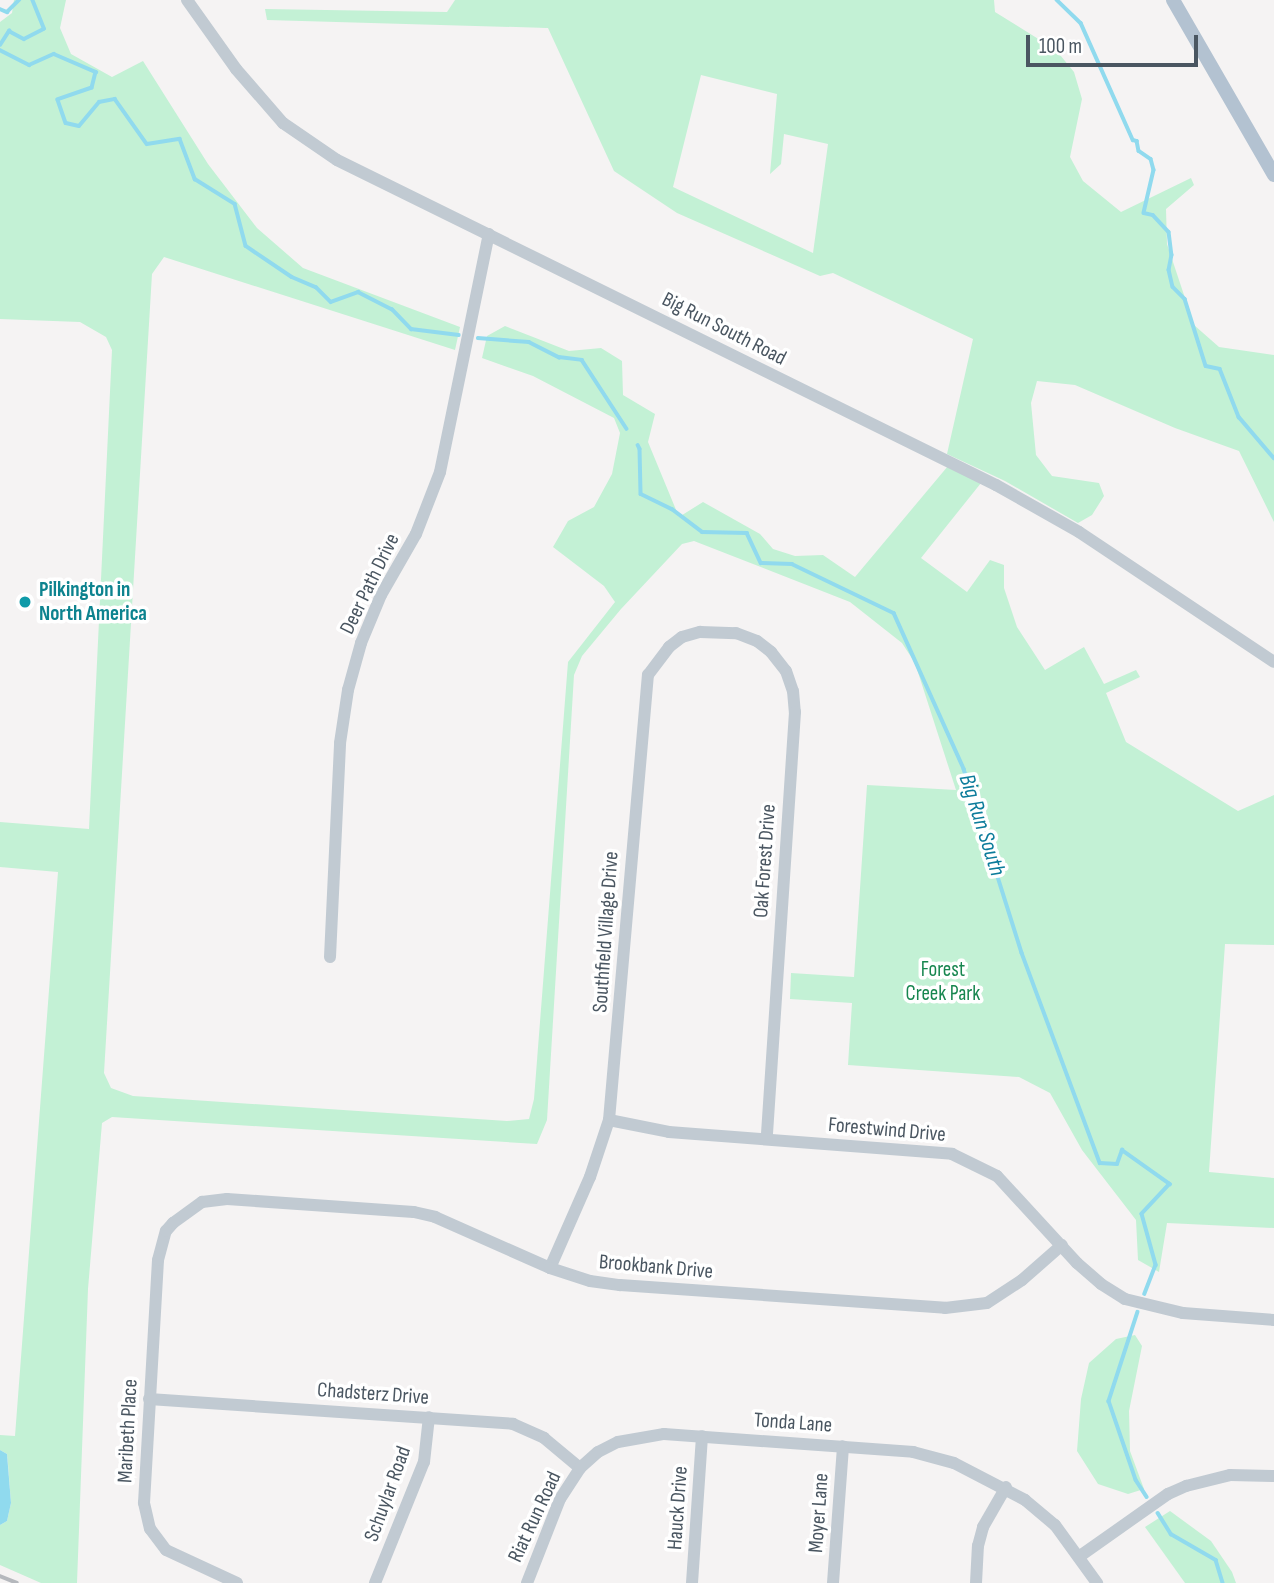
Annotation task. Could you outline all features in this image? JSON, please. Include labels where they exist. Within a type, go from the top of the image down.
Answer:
[{"type":"main road","points":[[1172,0],[1274,174]]},
{"type":"street","name":"Big Run South Road","points":[[187,0],[236,69],[284,123],[337,160],[996,485],[1079,532],[1274,662]]},
{"type":"street","name":"Deer Path Drive","points":[[330,957],[340,743],[348,690],[361,643],[381,595],[416,534],[440,472],[489,234]]},
{"type":"street","name":"Southfield Village Drive","points":[[550,1268],[590,1177],[609,1120],[648,675],[656,660],[682,637],[716,631]]},
{"type":"street","name":"Oak Forest Drive","points":[[716,631],[736,633],[757,641],[771,652],[786,671],[794,701],[767,1139]]},
{"type":"street","name":"Forestwind Drive","points":[[609,1120],[669,1132],[953,1154],[996,1175],[1101,1284],[1125,1299],[1182,1313],[1274,1320]]},
{"type":"street","name":"Brookbank Drive","points":[[166,1231],[190,1208],[227,1199],[414,1212],[435,1217],[550,1268],[590,1281],[945,1308],[987,1303],[1022,1280],[1062,1245]]},
{"type":"street","name":"Maribeth Place","points":[[166,1231],[158,1260],[144,1503],[150,1529],[166,1550],[177,1558],[237,1583]]},
{"type":"street","name":"Chadsterz Drive","points":[[149,1399],[513,1424],[544,1438],[580,1468]]},
{"type":"street","name":"Schuylar Road","points":[[375,1583],[424,1462],[429,1417]]},
{"type":"street","name":"Tonda Lane","points":[[580,1468],[598,1452],[630,1438],[664,1434],[843,1446],[934,1457],[1006,1487],[1055,1525],[1097,1583]]},
{"type":"street","name":"Hauck Drive","points":[[692,1583],[702,1436]]},
{"type":"street","name":"Moyer Lane","points":[[833,1583],[843,1446]]},
{"type":"street","name":"Riat Run Road","points":[[527,1583],[561,1499],[580,1468]]},
{"type":"street","points":[[1080,1556],[1168,1494],[1186,1486],[1230,1475],[1274,1476]]},
{"type":"street","points":[[976,1583],[978,1546],[984,1527],[1006,1487]]},
{"type":"green space","name":"Forest Creek Park","points":[[14,0],[66,0],[60,28],[71,54],[112,77],[143,61],[208,164],[257,228],[303,268],[460,327],[455,350],[164,257],[152,274],[104,1073],[111,1088],[133,1096],[507,1121],[529,1119],[534,1099],[568,662],[615,602],[604,586],[553,547],[568,521],[594,507],[612,474],[620,433],[614,418],[533,376],[482,358],[487,336],[505,326],[569,351],[601,348],[622,361],[623,395],[655,414],[648,442],[679,517],[703,502],[760,534],[773,549],[795,556],[823,555],[855,577],[948,466],[981,483],[921,558],[967,592],[990,560],[1004,565],[1004,588],[1017,627],[1045,670],[1084,647],[1104,684],[1136,670],[1140,677],[1106,693],[1126,742],[1238,811],[1274,795],[1274,945],[1225,944],[1209,1172],[1274,1178],[1274,1228],[1167,1223],[1159,1272],[1138,1260],[1136,1220],[1082,1150],[1050,1093],[1019,1077],[848,1065],[852,1003],[790,999],[791,973],[854,977],[867,785],[956,790],[915,663],[902,643],[850,602],[694,541],[682,544],[621,609],[582,656],[574,675],[547,1120],[537,1144],[112,1117],[102,1123],[88,1289],[77,1583],[41,1583],[0,1565],[0,1525],[7,1521],[11,1503],[7,1454],[0,1450],[0,1435],[15,1436],[58,872],[0,867],[0,822],[89,829],[112,350],[106,337],[80,322],[0,319],[0,22],[12,13]]},
{"type":"green space","points":[[455,0],[994,0],[995,12],[1056,50],[1074,72],[1082,99],[1070,157],[1083,181],[1121,212],[1191,178],[1194,185],[1166,209],[1167,244],[1194,325],[1219,347],[1274,355],[1274,522],[1239,451],[1175,428],[1075,385],[1037,381],[1031,403],[1036,455],[1052,476],[1099,483],[1104,496],[1092,515],[1078,523],[1005,481],[947,454],[973,339],[833,273],[820,276],[677,213],[614,171],[548,28],[267,20],[265,9],[447,12]],"holes":[[[701,75],[777,94],[770,174],[781,164],[784,134],[828,144],[813,253],[673,187]]]},
{"type":"green space","points":[[1135,1335],[1142,1346],[1129,1411],[1130,1451],[1144,1489],[1128,1494],[1098,1484],[1077,1451],[1081,1399],[1089,1363],[1116,1339]]},
{"type":"green space","points":[[1170,1511],[1211,1541],[1232,1572],[1236,1583],[1185,1583],[1145,1527]]},
{"type":"water","points":[[0,1450],[7,1454],[11,1503],[7,1521],[0,1525]]},
{"type":"waterway","name":"Big Run South","points":[[0,9],[7,12],[19,0]]},
{"type":"waterway","name":"Big Run South","points":[[0,45],[9,31],[24,39],[44,29],[32,0]]},
{"type":"waterway","points":[[1057,0],[1081,23],[1133,140],[1137,141],[1139,151],[1151,159],[1154,170],[1144,213],[1153,215],[1169,232],[1172,255],[1169,270],[1173,287],[1185,299],[1206,366],[1220,369],[1239,417],[1274,458]]},
{"type":"waterway","name":"Big Run South","points":[[0,50],[29,65],[54,54],[96,72],[92,88],[58,100],[66,123],[79,126],[99,102],[115,99],[147,144],[180,139],[195,179],[235,204],[246,246],[292,277],[316,287],[331,302],[358,292],[392,309],[411,329],[459,335]]},
{"type":"waterway","name":"Big Run South","points":[[478,338],[529,342],[559,357],[582,360],[627,429]]},
{"type":"waterway","name":"Big Run South","points":[[638,445],[641,494],[672,509],[702,532],[747,533],[761,563],[792,564],[894,613],[964,769],[1022,953],[1100,1163],[1117,1164],[1122,1150],[1170,1184],[1142,1214],[1156,1265],[1145,1294]]},
{"type":"waterway","name":"Big Run South","points":[[1138,1312],[1109,1401],[1136,1480],[1147,1497]]},
{"type":"waterway","name":"Big Run South","points":[[1158,1513],[1171,1534],[1216,1560],[1223,1583]]},
{"type":"railway","points":[[0,1576],[17,1583]]},
{"type":"place","name":"Pilkington in North America","points":[[25,602]]}]
